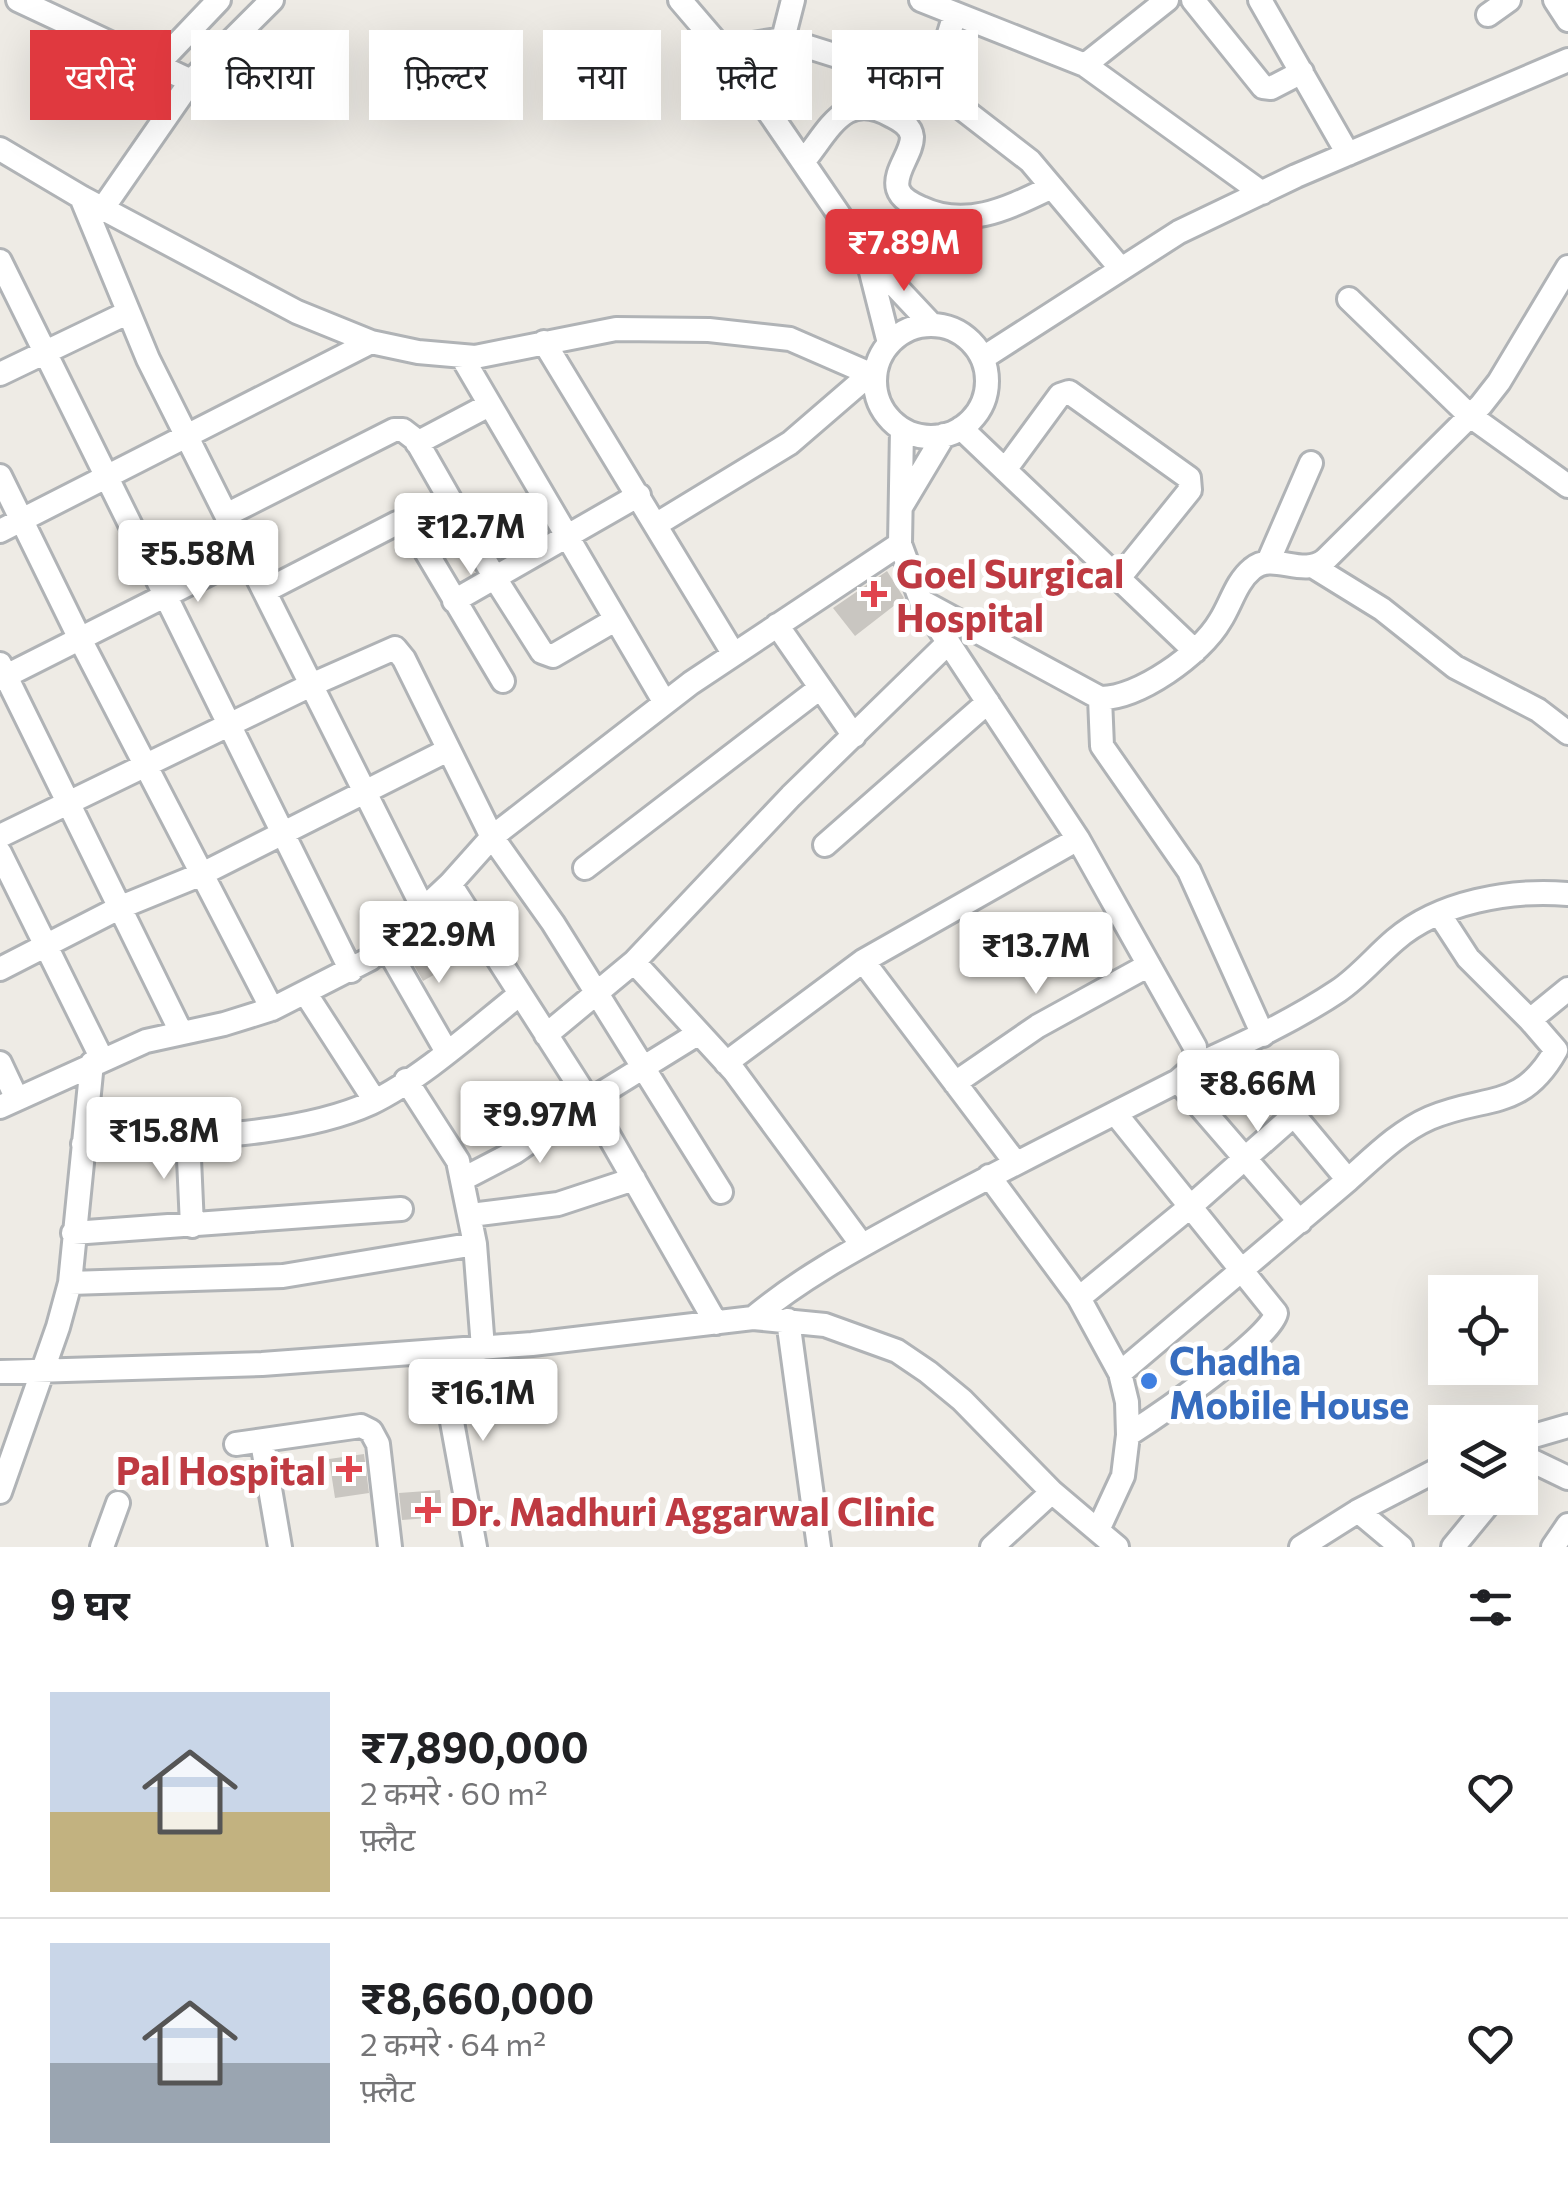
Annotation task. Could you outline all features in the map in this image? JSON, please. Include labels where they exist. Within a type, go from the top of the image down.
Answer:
[{"type":"street","points":[[18,0],[82,30]]},
{"type":"street","points":[[171,50],[219,0]]},
{"type":"street","points":[[103,208],[190,81],[272,0]]},
{"type":"street","points":[[680,0],[706,30]]},
{"type":"street","points":[[785,30],[793,0]]},
{"type":"street","points":[[921,0],[1085,65],[1262,193]]},
{"type":"street","points":[[1085,65],[1167,0]]},
{"type":"street","points":[[1193,0],[1263,87],[1271,88],[1302,72]]},
{"type":"street","points":[[1260,0],[1348,154]]},
{"type":"street","points":[[1488,14],[1509,0]]},
{"type":"street","points":[[1555,0],[1568,20]]},
{"type":"street","points":[[950,30],[955,14]]},
{"type":"street","points":[[983,358],[1179,232],[1568,60]]},
{"type":"street","points":[[171,72],[190,81]]},
{"type":"street","points":[[803,162],[845,110],[862,105],[907,125],[912,138],[898,191],[909,202],[931,213],[970,218],[992,213],[1052,187]]},
{"type":"street","points":[[773,120],[868,256],[931,324],[964,334],[983,358],[986,395],[976,415],[953,432],[899,510]]},
{"type":"street","points":[[978,120],[1016,148],[1121,269]]},
{"type":"street","points":[[0,150],[297,312],[371,342],[462,357],[493,355],[616,329],[709,330],[768,335],[816,348],[873,375]]},
{"type":"street","points":[[81,197],[126,313],[424,910]]},
{"type":"street","points":[[868,256],[889,343]]},
{"type":"street","points":[[0,260],[351,970]]},
{"type":"street","points":[[1314,567],[1499,382],[1568,267]]},
{"type":"street","points":[[1349,299],[1469,416],[1568,486]]},
{"type":"street","points":[[0,374],[126,313]]},
{"type":"street","points":[[657,524],[790,443],[873,375],[889,343],[903,332],[931,324]]},
{"type":"street","points":[[11,526],[371,342]]},
{"type":"street","points":[[544,342],[733,653]]},
{"type":"street","points":[[462,357],[665,703]]},
{"type":"street","points":[[873,375],[880,403],[902,429],[922,436],[953,432],[1004,470],[1196,651]]},
{"type":"street","points":[[1004,470],[1060,394],[1069,392],[1189,478],[1190,490],[1119,578]]},
{"type":"street","points":[[418,443],[488,405]]},
{"type":"street","points":[[902,429],[900,544],[921,601],[1078,839],[1194,1046],[1196,1065]]},
{"type":"street","points":[[226,514],[394,430],[408,432],[542,652],[548,657],[615,620]]},
{"type":"street","points":[[1268,562],[1311,463]]},
{"type":"street","points":[[0,476],[11,526],[80,639],[272,1008]]},
{"type":"street","points":[[454,601],[639,496]]},
{"type":"street","points":[[265,592],[404,522],[413,527],[503,682]]},
{"type":"street","points":[[0,1063],[9,1103],[146,1040],[224,1024],[272,1008],[351,970],[386,946],[492,837],[733,653],[900,544]]},
{"type":"street","points":[[181,1032],[2,673],[80,639],[246,555]]},
{"type":"street","points":[[921,601],[1100,698],[1124,696],[1196,651],[1220,622],[1244,578],[1259,564],[1314,567],[1382,608],[1455,667],[1538,710],[1568,733]]},
{"type":"street","points":[[777,625],[854,736]]},
{"type":"street","points":[[546,1035],[634,962],[790,796],[948,643]]},
{"type":"street","points":[[0,836],[311,684],[395,648],[492,837],[553,924],[721,1192]]},
{"type":"street","points":[[585,868],[820,688]]},
{"type":"street","points":[[1100,698],[1102,746],[1188,871],[1262,1035]]},
{"type":"street","points":[[825,845],[988,702]]},
{"type":"street","points":[[0,969],[121,908],[202,874],[448,750]]},
{"type":"street","points":[[726,1063],[862,961],[1078,839]]},
{"type":"street","points":[[0,853],[97,1061],[83,1144],[70,1283],[0,1492]]},
{"type":"street","points":[[450,884],[589,1101],[716,1323]]},
{"type":"street","points":[[752,1318],[786,1290],[862,1244],[1178,1081],[1196,1065],[1262,1035],[1347,984],[1396,939],[1440,915],[1470,903],[1522,893],[1568,894]]},
{"type":"street","points":[[1120,1373],[1416,1125],[1514,1095],[1530,1086],[1556,1050],[1468,958],[1440,915]]},
{"type":"street","points":[[386,946],[447,1052]]},
{"type":"street","points":[[862,961],[1015,1162]]},
{"type":"street","points":[[634,962],[726,1063],[862,1244]]},
{"type":"street","points":[[955,1083],[1038,1026],[1150,965]]},
{"type":"street","points":[[1530,1020],[1568,989]]},
{"type":"street","points":[[306,994],[375,1101]]},
{"type":"street","points":[[83,1144],[318,1122],[375,1101],[447,1052],[520,994]]},
{"type":"street","points":[[463,1180],[515,1152],[699,1033]]},
{"type":"street","points":[[1263,1078],[1348,1180]]},
{"type":"street","points":[[406,1080],[450,1145],[463,1180],[476,1244],[483,1348]]},
{"type":"street","points":[[1178,1081],[1300,1222]]},
{"type":"street","points":[[1115,1113],[1276,1313],[1272,1324],[1182,1398],[1128,1435]]},
{"type":"street","points":[[1078,1298],[1294,1115]]},
{"type":"street","points":[[188,1136],[192,1226]]},
{"type":"street","points":[[989,1176],[1078,1298],[1120,1373],[1128,1435],[1123,1476],[1098,1530]]},
{"type":"street","points":[[471,1216],[558,1204],[634,1179]]},
{"type":"street","points":[[74,1233],[401,1209]]},
{"type":"street","points":[[70,1283],[284,1276],[476,1244]]},
{"type":"street","points":[[0,1372],[262,1364],[483,1348],[752,1318],[825,1325],[897,1351],[962,1400],[1052,1492],[1118,1547]]},
{"type":"street","points":[[788,1320],[819,1547]]},
{"type":"street","points":[[439,1351],[470,1546]]},
{"type":"street","points":[[236,1444],[360,1426],[368,1429],[378,1444],[390,1547]]},
{"type":"street","points":[[1538,1435],[1568,1426]]},
{"type":"street","points":[[262,1442],[280,1547]]},
{"type":"street","points":[[1538,1464],[1568,1478]]},
{"type":"street","points":[[1301,1547],[1358,1511],[1428,1475]]},
{"type":"street","points":[[992,1547],[1052,1492]]},
{"type":"street","points":[[102,1547],[118,1503]]},
{"type":"street","points":[[1358,1511],[1401,1547]]},
{"type":"street","points":[[1453,1547],[1479,1515]]},
{"type":"street","points":[[1553,1547],[1568,1524]]},
{"type":"building","points":[[887,571],[904,598],[855,636],[833,608]]},
{"type":"building","points":[[427,934],[446,968],[423,981],[404,948]]},
{"type":"building","points":[[364,1454],[369,1493],[335,1498],[329,1459]]},
{"type":"building","points":[[440,1490],[442,1517],[402,1520],[399,1493]]},
{"type":"place","name":"Goel Surgical Hospital","points":[[874,594]]},
{"type":"place","name":"Chadha Mobile House","points":[[1149,1381]]},
{"type":"place","name":"Pal Hospital","points":[[349,1469]]},
{"type":"place","name":"Dr. Madhuri Aggarwal Clinic","points":[[428,1510]]}]
